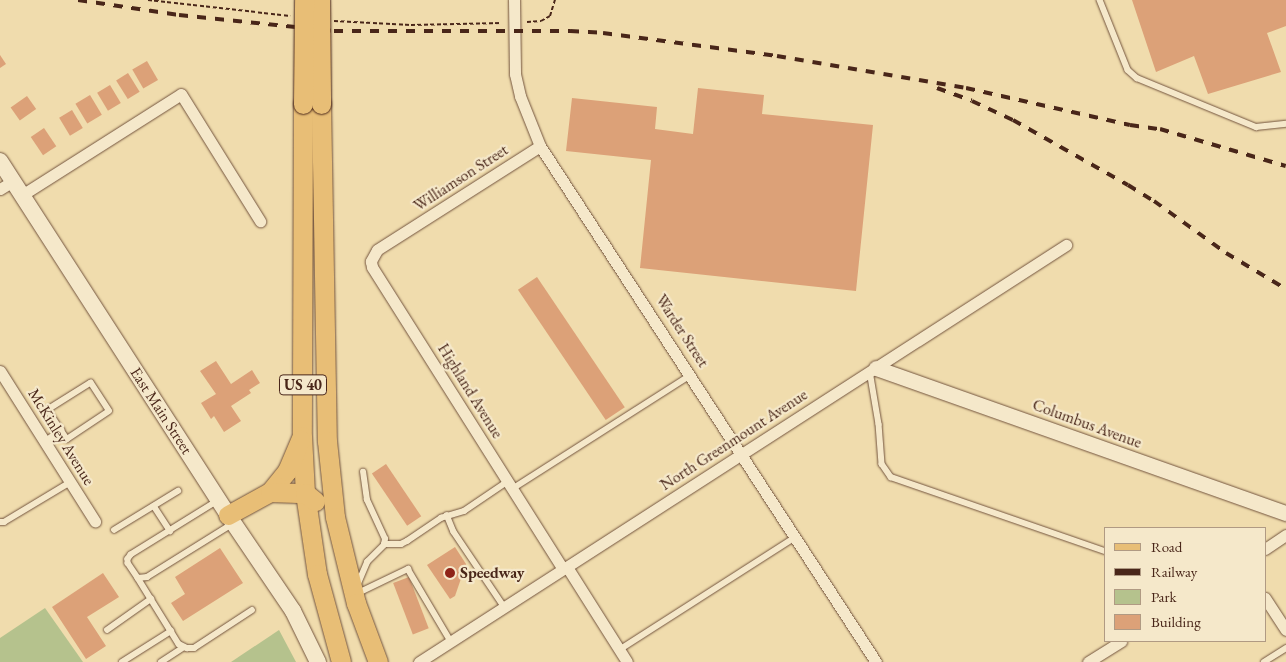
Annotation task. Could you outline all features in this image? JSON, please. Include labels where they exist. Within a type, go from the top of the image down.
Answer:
[{"type":"main road","name":"US 40","points":[[304,0],[312,104],[327,441],[335,518],[354,594],[378,662]]},
{"type":"main road","name":"US 40","points":[[320,0],[312,104],[302,436],[305,493],[317,574],[341,662]]},
{"type":"main road","name":"East Main Street","points":[[0,161],[5,186],[22,195],[227,513],[293,611],[318,662]]},
{"type":"main road","points":[[227,513],[270,492],[287,471],[302,436]]},
{"type":"main road","points":[[270,492],[305,493],[335,518]]},
{"type":"street","name":"Warder Street","points":[[514,0],[514,51],[520,96],[540,146],[691,375],[876,662]]},
{"type":"street","points":[[22,195],[181,94],[260,221]]},
{"type":"street","name":"Williamson Street","points":[[399,237],[540,146]]},
{"type":"street","name":"Highland Avenue","points":[[399,237],[377,250],[373,256],[372,267],[510,485],[627,662]]},
{"type":"street","name":"North Greenmount Avenue","points":[[419,662],[452,643],[1066,245]]},
{"type":"street","name":"Columbus Avenue","points":[[873,369],[1286,513]]},
{"type":"street","name":"McKinley Avenue","points":[[0,371],[69,483],[95,521]]},
{"type":"street","points":[[1266,547],[1286,535]]},
{"type":"street","points":[[1266,600],[1286,630]]},
{"type":"street","points":[[1088,662],[1119,642]]},
{"type":"lane","points":[[1100,0],[1128,70],[1137,78],[1256,127],[1286,124]]},
{"type":"lane","points":[[873,369],[882,464],[891,478],[1104,551]]},
{"type":"lane","points":[[384,544],[401,544],[447,516],[464,511],[691,375]]},
{"type":"lane","points":[[91,383],[109,411],[67,439],[61,430],[48,410],[91,383]]},
{"type":"lane","points":[[44,442],[61,430]]},
{"type":"lane","points":[[354,594],[367,562],[384,544],[385,539],[367,500],[363,472]]},
{"type":"lane","points":[[0,522],[4,522],[69,483]]},
{"type":"lane","points":[[114,530],[178,491]]},
{"type":"lane","points":[[154,506],[170,531]]},
{"type":"lane","points":[[227,513],[170,531],[128,559],[179,644],[184,647],[194,648],[252,610]]},
{"type":"lane","points":[[138,578],[147,577],[227,513]]},
{"type":"lane","points":[[447,516],[454,532],[505,608]]},
{"type":"lane","points":[[620,650],[796,537]]},
{"type":"lane","points":[[354,594],[408,569],[452,643]]},
{"type":"lane","points":[[107,630],[151,599]]},
{"type":"lane","points":[[122,662],[171,631]]},
{"type":"lane","points":[[160,662],[184,647]]},
{"type":"lane","points":[[1264,662],[1286,648]]},
{"type":"path","points":[[148,0],[290,16]]},
{"type":"path","points":[[330,21],[411,25],[541,21],[550,16],[555,0]]},
{"type":"green space","points":[[45,608],[83,662],[0,662],[0,638]]},
{"type":"green space","points":[[279,630],[296,662],[231,662]]},
{"type":"building","points":[[1132,0],[1286,0],[1286,26],[1267,33],[1281,72],[1208,94],[1194,56],[1156,72]]},
{"type":"building","points":[[0,55],[6,64],[0,68]]},
{"type":"building","points":[[147,61],[158,80],[143,89],[132,70]]},
{"type":"building","points":[[128,73],[140,92],[128,99],[116,80]]},
{"type":"building","points":[[110,85],[121,103],[108,111],[97,93]]},
{"type":"building","points":[[698,88],[764,95],[762,114],[873,125],[856,291],[640,268],[651,160],[566,151],[572,98],[657,107],[655,129],[693,134]]},
{"type":"building","points":[[90,95],[102,115],[87,123],[75,104]]},
{"type":"building","points":[[27,96],[36,109],[20,121],[11,107]]},
{"type":"building","points":[[72,110],[83,128],[70,136],[59,118]]},
{"type":"building","points":[[44,128],[56,146],[43,155],[31,137]]},
{"type":"building","points":[[537,277],[625,407],[606,420],[518,290]]},
{"type":"building","points":[[216,361],[231,384],[252,370],[260,383],[249,390],[251,393],[231,406],[241,421],[224,432],[214,416],[211,419],[201,403],[216,394],[200,371]]},
{"type":"building","points":[[386,464],[421,516],[407,526],[372,474]]},
{"type":"building","points":[[455,547],[466,564],[455,596],[450,599],[427,565]]},
{"type":"building","points":[[220,548],[243,583],[183,621],[171,603],[185,594],[175,577]]},
{"type":"building","points":[[103,573],[119,597],[87,617],[106,646],[86,659],[52,607]]},
{"type":"building","points":[[409,577],[429,628],[413,634],[393,583]]},
{"type":"railway","points":[[78,0],[179,15],[334,31],[570,31],[603,33],[777,56],[966,88],[1130,125],[1160,129],[1286,166]]},
{"type":"railway","points":[[937,88],[972,101],[1013,120],[1128,185],[1154,201],[1226,253],[1286,289]]},
{"type":"place","name":"Speedway","points":[[450,573]]}]
